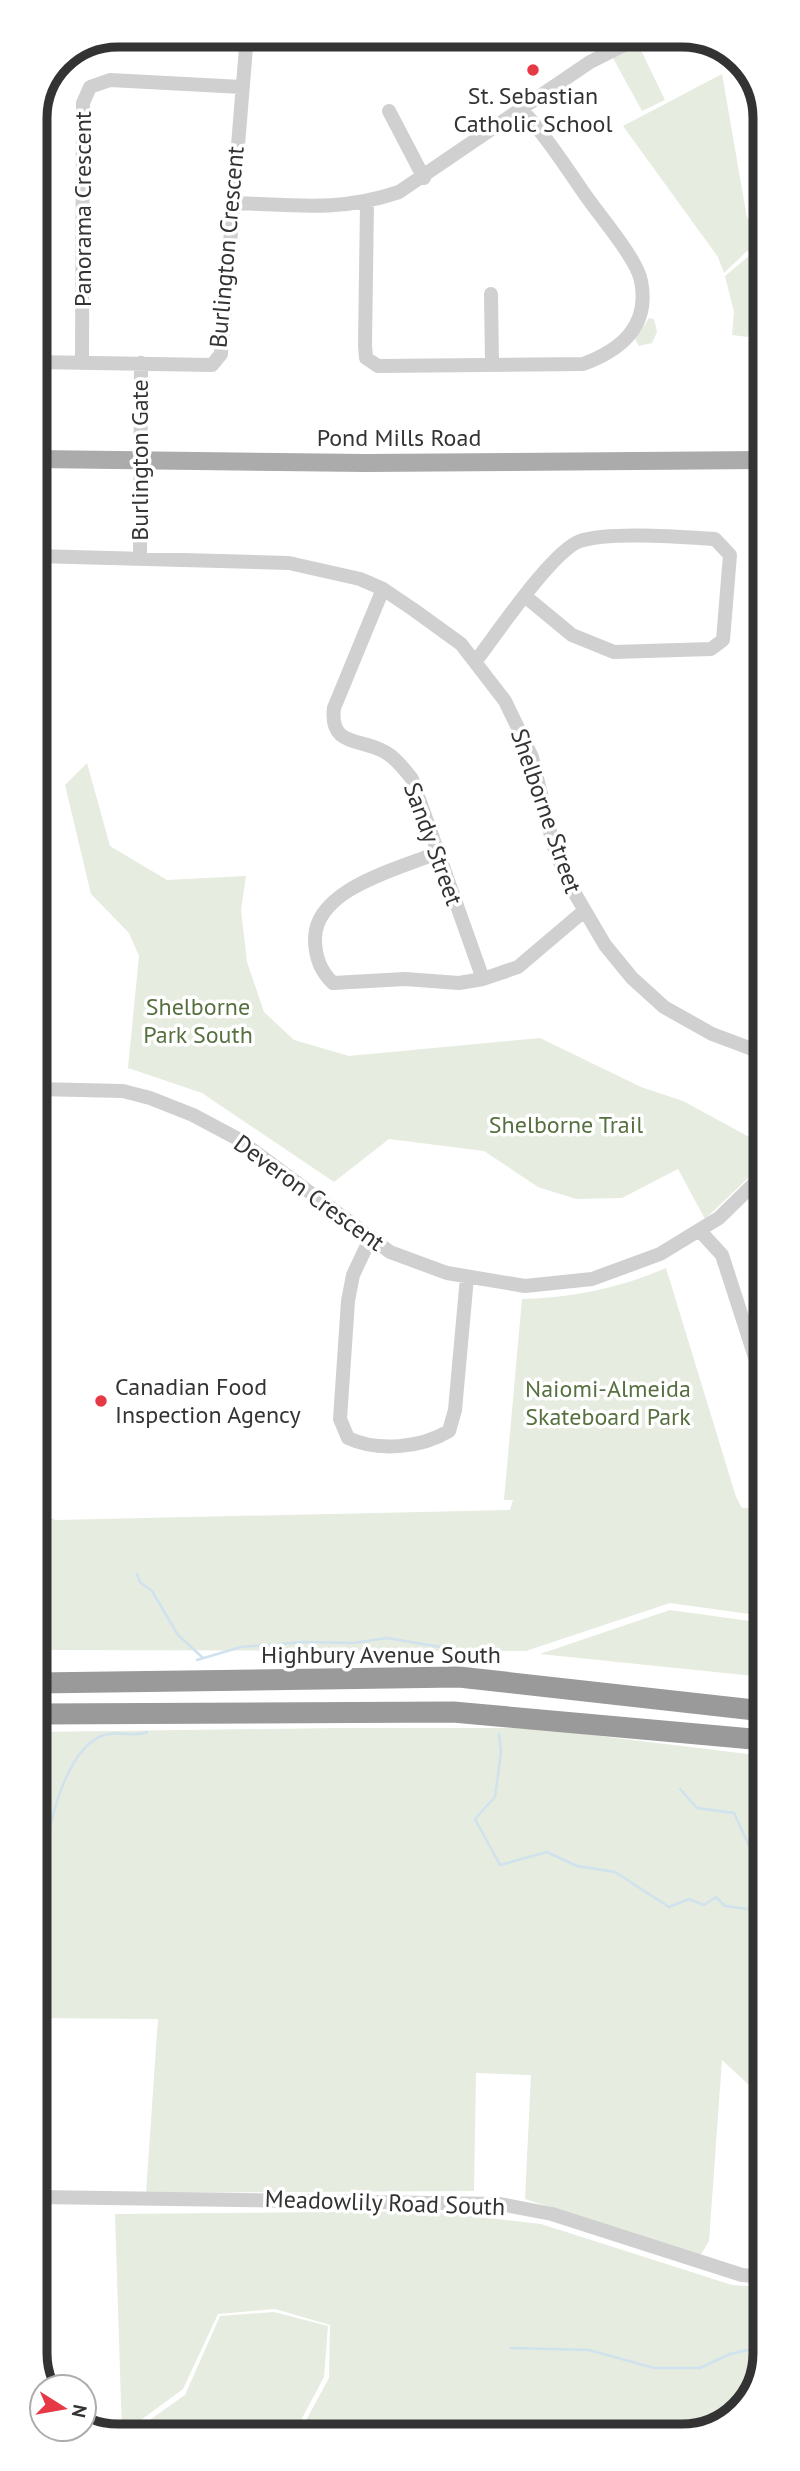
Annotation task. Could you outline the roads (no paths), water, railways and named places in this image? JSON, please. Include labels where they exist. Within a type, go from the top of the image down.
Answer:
[{"type":"highway","name":"Highbury Avenue South","points":[[47,1684],[459,1677],[753,1710]]},
{"type":"highway","points":[[47,1714],[453,1712],[753,1739]]},
{"type":"main road","name":"Pond Mills Road","points":[[47,459],[380,463],[753,460]]},
{"type":"street","name":"Burlington Crescent","points":[[47,362],[212,365],[221,354],[246,47]]},
{"type":"street","points":[[234,203],[325,208],[367,203],[399,192],[424,178],[590,62],[620,47]]},
{"type":"street","name":"Panorama Crescent","points":[[82,361],[83,103],[90,87],[110,80],[242,87]]},
{"type":"street","points":[[367,203],[366,358],[378,366],[397,368],[583,364],[598,359],[628,340],[641,311],[642,280],[625,250],[522,110]]},
{"type":"street","points":[[390,111],[424,178]]},
{"type":"street","points":[[491,294],[492,364]]},
{"type":"street","name":"Burlington Gate","points":[[140,558],[141,363]]},
{"type":"street","points":[[475,662],[558,556],[580,541],[616,537],[715,539],[730,555],[723,640],[712,649],[614,652],[572,635],[526,597]]},
{"type":"street","name":"Shelborne Street","points":[[47,556],[289,563],[360,579],[383,589],[461,644],[505,701],[532,757],[553,844],[584,911],[605,945],[632,978],[664,1007],[712,1034],[753,1049]]},
{"type":"street","name":"Sandy Street","points":[[383,589],[334,708],[332,722],[339,733],[353,742],[383,750],[412,779],[484,979]]},
{"type":"street","points":[[437,853],[372,879],[327,905],[315,924],[315,948],[322,972],[333,982],[405,979],[459,983],[484,979],[518,967],[584,911]]},
{"type":"street","name":"Deveron Crescent","points":[[47,1089],[123,1091],[150,1098],[193,1115],[238,1139],[390,1252],[447,1273],[525,1286],[592,1279],[660,1254],[719,1218],[753,1185]]},
{"type":"street","points":[[700,1231],[722,1255],[753,1327]]},
{"type":"street","points":[[371,1237],[353,1275],[348,1301],[340,1419],[348,1438],[364,1446],[426,1444],[449,1431],[455,1410],[467,1277]]},
{"type":"street","name":"Meadowlily Road South","points":[[47,2197],[500,2203],[552,2214],[753,2275]]},
{"type":"waterway","points":[[137,1574],[140,1582],[152,1591],[178,1635],[202,1657]]},
{"type":"waterway","points":[[197,1660],[241,1647],[303,1642],[353,1643],[387,1638],[470,1652],[473,1657]]},
{"type":"waterway","points":[[47,1841],[65,1780],[89,1744],[104,1735],[147,1732]]},
{"type":"waterway","points":[[499,1734],[501,1752],[495,1797],[475,1819],[500,1865],[547,1852],[577,1866],[615,1872],[669,1907],[689,1899],[704,1905],[716,1897],[725,1906],[753,1910]]},
{"type":"waterway","points":[[680,1789],[697,1808],[734,1813],[753,1854]]},
{"type":"waterway","points":[[511,2348],[589,2350],[654,2368],[700,2368],[730,2354],[753,2349]]},
{"type":"place","name":"St. Sebastian Catholic School","points":[[533,70]]},
{"type":"place","name":"Canadian Food Inspection Agency","points":[[101,1401]]},
{"type":"park label","name":"Shelborne Park South","points":[[198,1021]]},
{"type":"park label","name":"Shelborne Trail","points":[[566,1125]]},
{"type":"park label","name":"Naiomi-Almeida Skateboard Park","points":[[608,1403]]}]
